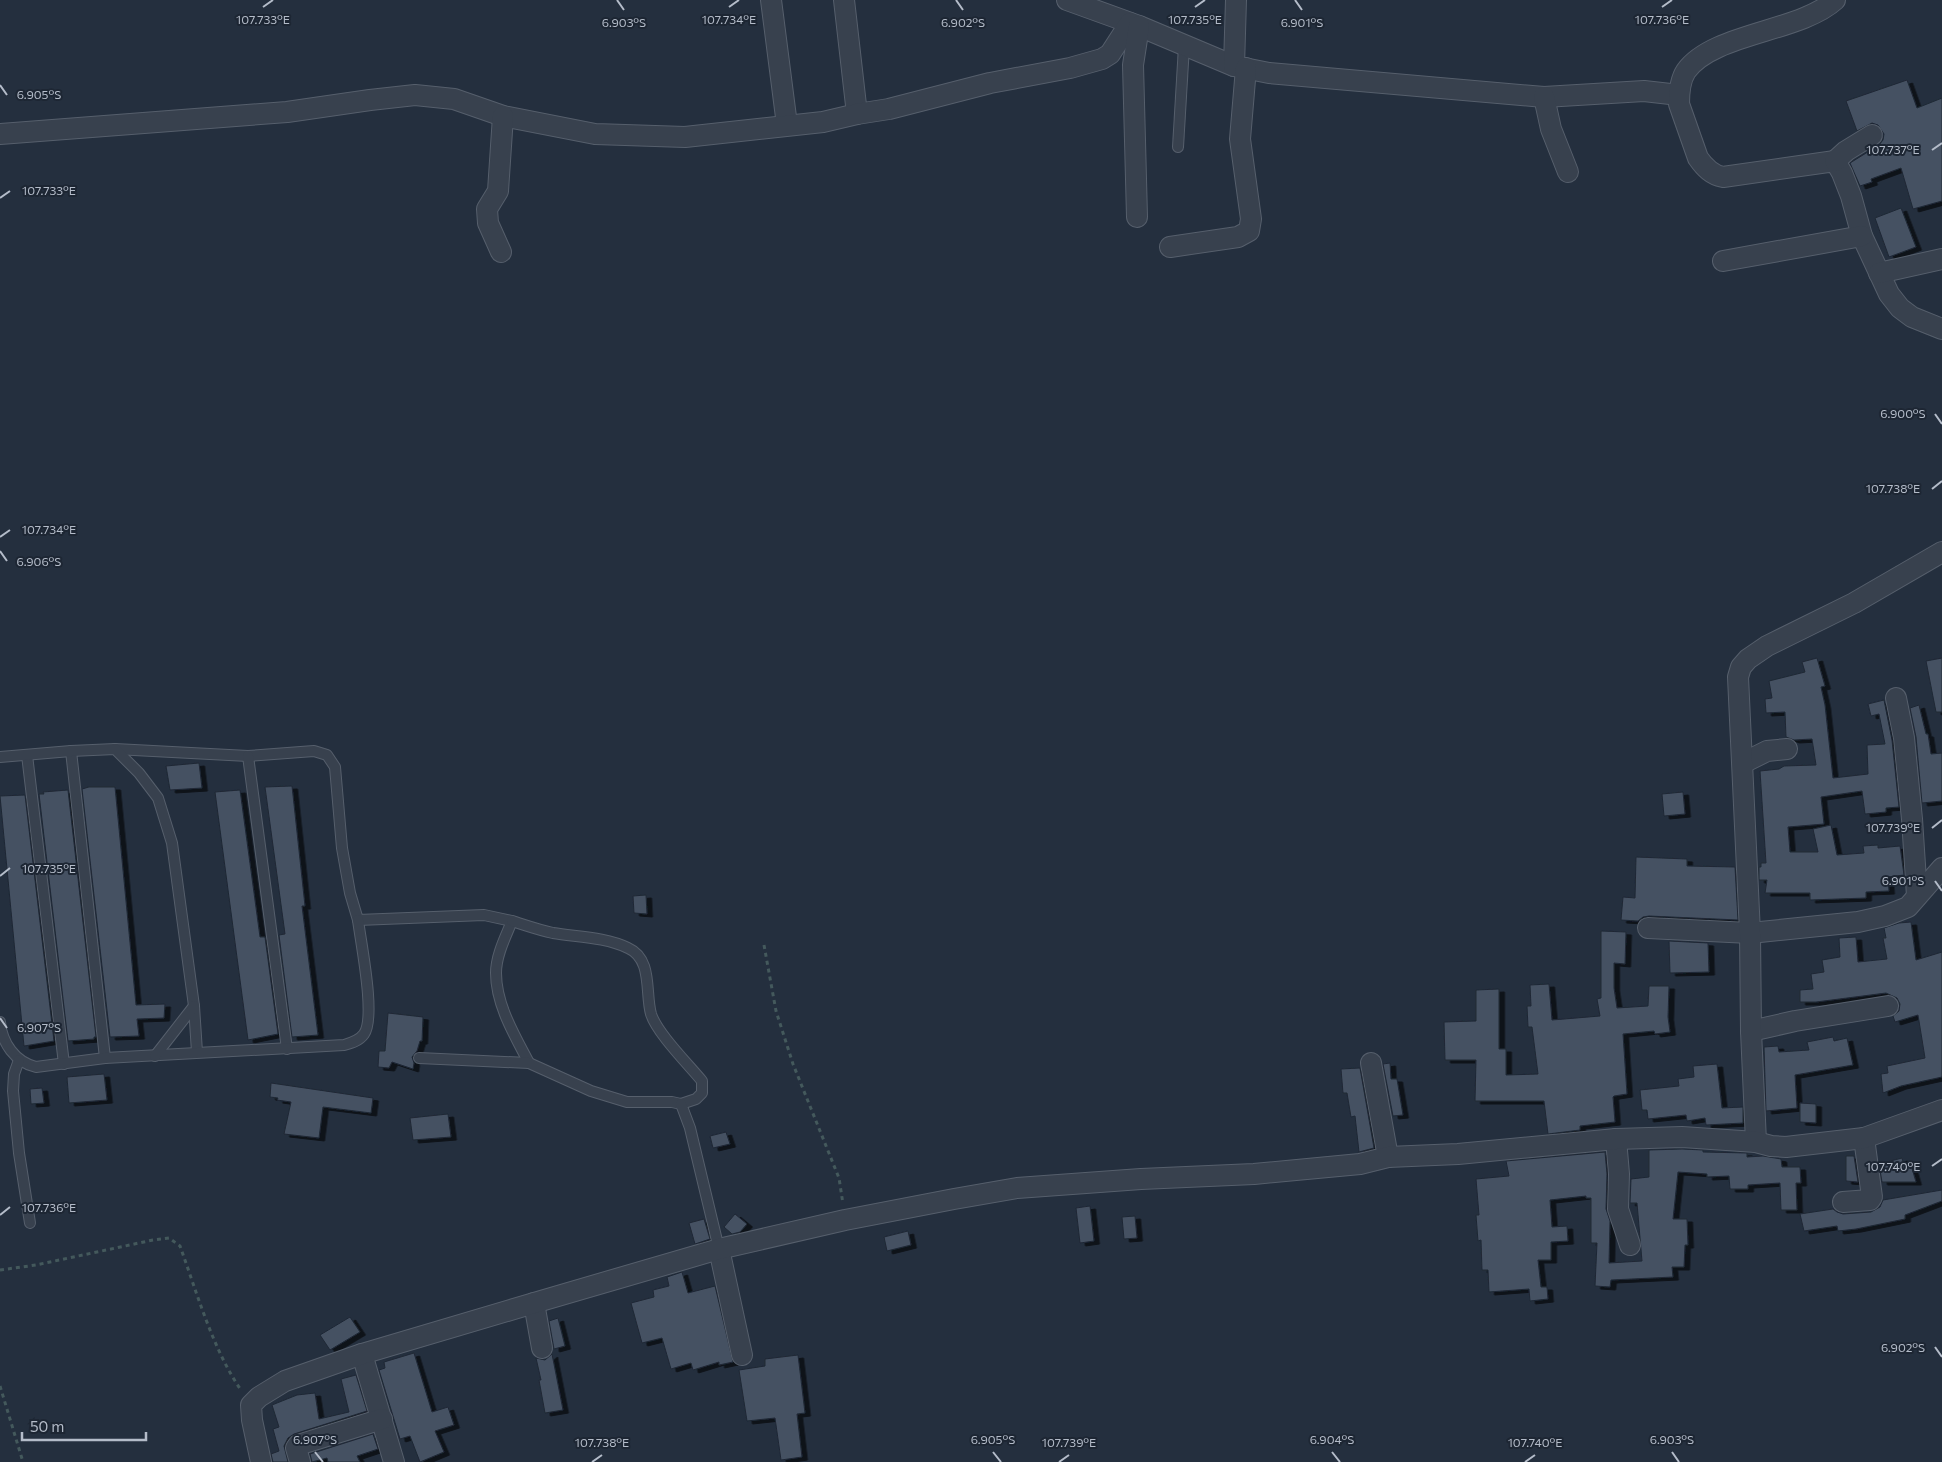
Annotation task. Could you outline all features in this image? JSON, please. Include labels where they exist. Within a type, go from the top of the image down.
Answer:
[{"type":"street","points":[[771,0],[787,125]]},
{"type":"street","points":[[844,0],[856,114]]},
{"type":"street","points":[[1067,0],[1240,67],[1269,73],[1544,96],[1644,91],[1679,95]]},
{"type":"street","points":[[1170,247],[1238,237],[1249,231],[1252,219],[1240,139],[1240,67],[1236,0]]},
{"type":"street","points":[[1835,0],[1828,6],[1808,15],[1718,47],[1703,55],[1687,70],[1682,82],[1679,104],[1698,158],[1716,176],[1724,177],[1835,162],[1846,151],[1872,134]]},
{"type":"street","points":[[0,134],[287,112],[415,95],[454,99],[503,116],[594,134],[685,137],[823,122],[990,83],[1070,68],[1102,59],[1110,54],[1134,25]]},
{"type":"street","points":[[1134,25],[1133,65],[1137,217]]},
{"type":"street","points":[[1544,96],[1551,129],[1568,172]]},
{"type":"street","points":[[501,252],[488,223],[487,209],[498,192],[503,116]]},
{"type":"street","points":[[1835,162],[1842,173],[1851,196],[1862,236],[1889,294],[1900,308],[1912,317],[1942,329]]},
{"type":"street","points":[[1723,261],[1862,236]]},
{"type":"street","points":[[1879,273],[1942,259]]},
{"type":"street","points":[[1756,1142],[1751,1031],[1750,933],[1738,677],[1748,659],[1766,646],[1854,603],[1942,552]]},
{"type":"street","points":[[1896,698],[1905,747],[1917,896]]},
{"type":"street","points":[[1743,763],[1767,751],[1787,749]]},
{"type":"street","points":[[1648,928],[1750,933],[1872,919],[1908,907],[1942,868]]},
{"type":"street","points":[[1751,1031],[1795,1021],[1888,1006]]},
{"type":"street","points":[[1371,1063],[1388,1157]]},
{"type":"street","points":[[261,1462],[252,1420],[251,1405],[259,1397],[285,1381],[362,1354],[718,1249],[845,1220],[1017,1188],[1141,1179],[1254,1174],[1360,1164],[1388,1157],[1468,1153],[1616,1140],[1682,1138],[1756,1142],[1786,1147],[1864,1138],[1942,1110]]},
{"type":"street","points":[[1843,1202],[1870,1200],[1872,1197],[1864,1138]]},
{"type":"street","points":[[1616,1140],[1619,1174],[1618,1209],[1630,1245]]},
{"type":"street","points":[[718,1249],[742,1355]]},
{"type":"street","points":[[534,1303],[542,1348]]},
{"type":"street","points":[[362,1354],[394,1462]]},
{"type":"street","points":[[300,1462],[296,1448],[298,1445],[382,1419]]},
{"type":"lane","points":[[1178,147],[1184,46]]},
{"type":"lane","points":[[115,749],[139,773],[158,798],[172,843],[194,1006],[197,1052]]},
{"type":"lane","points":[[0,757],[115,749],[248,756],[314,751],[327,755],[335,767],[342,848],[350,893],[358,920],[370,1010],[365,1033],[354,1042],[344,1045],[105,1058],[36,1067],[19,1060],[12,1054],[1,1031],[0,1022]]},
{"type":"lane","points":[[71,751],[105,1058]]},
{"type":"lane","points":[[26,755],[64,1064]]},
{"type":"lane","points":[[248,756],[287,1049]]},
{"type":"lane","points":[[358,920],[484,915],[551,932],[603,940],[629,948],[637,955],[647,978],[649,1003],[654,1022],[702,1081],[702,1093],[696,1099],[681,1104],[672,1102],[626,1102],[591,1091],[529,1063],[419,1058]]},
{"type":"lane","points":[[512,921],[502,944],[496,972],[500,998],[508,1020],[529,1063]]},
{"type":"lane","points":[[155,1056],[194,1006]]},
{"type":"lane","points":[[19,1060],[14,1074],[13,1091],[19,1153],[30,1224]]},
{"type":"lane","points":[[681,1104],[690,1128],[718,1249]]},
{"type":"path","points":[[764,945],[776,1011],[793,1064],[839,1178],[845,1220]]},
{"type":"path","points":[[0,1270],[36,1265],[153,1240],[169,1238],[173,1240],[180,1246],[222,1358],[231,1376],[251,1405]]},
{"type":"path","points":[[0,1386],[23,1462]]},
{"type":"building","points":[[1907,80],[1917,108],[1942,98],[1942,201],[1913,209],[1901,168],[1871,179],[1872,182],[1860,186],[1850,163],[1879,145],[1883,140],[1884,134],[1878,125],[1872,123],[1857,131],[1846,101]]},
{"type":"building","points":[[1901,208],[1916,247],[1889,257],[1875,218]]},
{"type":"building","points":[[1817,658],[1825,686],[1821,687],[1825,705],[1833,778],[1868,774],[1867,745],[1885,744],[1879,714],[1871,716],[1868,704],[1884,700],[1892,740],[1899,807],[1886,808],[1886,812],[1865,814],[1862,791],[1821,797],[1824,824],[1788,827],[1790,852],[1818,852],[1813,829],[1831,825],[1837,855],[1864,853],[1863,846],[1878,845],[1878,848],[1900,846],[1904,875],[1888,877],[1889,891],[1866,892],[1866,898],[1810,900],[1810,893],[1765,893],[1767,880],[1759,880],[1759,867],[1761,867],[1761,863],[1766,863],[1760,771],[1779,769],[1784,766],[1816,765],[1812,739],[1794,740],[1786,737],[1785,712],[1766,713],[1765,699],[1772,698],[1769,681],[1805,672],[1802,662]]},
{"type":"building","points":[[1942,658],[1942,712],[1936,712],[1926,661]]},
{"type":"building","points":[[1919,705],[1926,734],[1928,734],[1931,754],[1942,753],[1942,801],[1922,803],[1916,737],[1910,708]]},
{"type":"building","points":[[199,763],[202,788],[170,790],[166,766]]},
{"type":"building","points":[[292,786],[305,906],[302,906],[318,1035],[292,1037],[279,935],[285,934],[265,787]]},
{"type":"building","points":[[89,787],[115,787],[136,1005],[165,1004],[164,1018],[137,1019],[139,1036],[110,1037],[82,789]]},
{"type":"building","points":[[68,790],[96,1037],[94,1039],[68,1041],[39,794]]},
{"type":"building","points":[[240,790],[260,937],[265,937],[278,1034],[248,1040],[215,792]]},
{"type":"building","points":[[1683,792],[1685,814],[1664,816],[1662,794]]},
{"type":"building","points":[[25,795],[54,1041],[24,1046],[0,796]]},
{"type":"building","points":[[1636,857],[1687,859],[1687,866],[1735,867],[1738,920],[1649,916],[1643,917],[1638,921],[1621,920],[1623,897],[1635,898]]},
{"type":"building","points":[[646,895],[647,914],[634,913],[633,896]]},
{"type":"building","points":[[1911,922],[1916,960],[1942,952],[1942,1077],[1901,1086],[1883,1093],[1881,1074],[1888,1073],[1887,1066],[1925,1058],[1918,1015],[1895,1022],[1893,1016],[1899,1011],[1900,1004],[1897,998],[1886,993],[1816,1002],[1800,1002],[1800,990],[1813,989],[1811,974],[1824,972],[1822,960],[1840,957],[1839,938],[1856,937],[1858,962],[1887,959],[1883,938],[1886,938],[1884,928],[1899,923]]},
{"type":"building","points":[[1601,931],[1626,932],[1625,964],[1614,963],[1614,988],[1617,1008],[1648,1006],[1649,986],[1669,986],[1668,1017],[1670,1032],[1655,1034],[1654,1031],[1623,1034],[1627,1094],[1613,1097],[1615,1122],[1580,1126],[1580,1130],[1548,1134],[1544,1101],[1475,1101],[1476,1060],[1445,1060],[1444,1022],[1476,1021],[1476,990],[1499,989],[1499,1049],[1506,1049],[1506,1075],[1538,1074],[1532,1027],[1528,1027],[1527,1006],[1531,1006],[1530,985],[1549,984],[1552,1020],[1600,1016],[1597,999],[1601,998]]},
{"type":"building","points":[[1669,941],[1708,943],[1709,972],[1670,973]]},
{"type":"building","points":[[388,1013],[423,1017],[422,1041],[420,1041],[417,1051],[412,1057],[413,1069],[392,1062],[389,1068],[378,1067],[379,1051],[385,1051]]},
{"type":"building","points":[[1833,1037],[1834,1041],[1847,1038],[1853,1065],[1795,1075],[1797,1108],[1766,1111],[1764,1047],[1778,1046],[1779,1052],[1809,1050],[1807,1042]]},
{"type":"building","points":[[1390,1063],[1391,1079],[1397,1079],[1403,1115],[1393,1116],[1383,1064]]},
{"type":"building","points":[[1717,1064],[1722,1108],[1743,1107],[1743,1123],[1706,1125],[1705,1118],[1687,1121],[1686,1115],[1648,1119],[1647,1110],[1642,1110],[1640,1090],[1679,1086],[1678,1079],[1694,1077],[1693,1066]]},
{"type":"building","points":[[1360,1068],[1374,1148],[1359,1152],[1355,1116],[1351,1117],[1347,1093],[1343,1093],[1341,1069]]},
{"type":"building","points":[[104,1074],[107,1100],[69,1103],[67,1077]]},
{"type":"building","points":[[271,1083],[373,1098],[371,1113],[323,1107],[319,1138],[284,1134],[291,1102],[270,1097]]},
{"type":"building","points":[[42,1088],[44,1103],[31,1104],[30,1089]]},
{"type":"building","points":[[1800,1103],[1816,1104],[1816,1123],[1800,1122]]},
{"type":"building","points":[[448,1114],[451,1137],[413,1140],[410,1118]]},
{"type":"building","points":[[726,1132],[730,1144],[713,1148],[710,1136]]},
{"type":"building","points":[[1649,1150],[1703,1150],[1703,1152],[1747,1153],[1747,1157],[1763,1156],[1781,1159],[1782,1167],[1800,1167],[1801,1183],[1796,1183],[1797,1210],[1781,1210],[1780,1183],[1748,1185],[1748,1189],[1730,1189],[1729,1176],[1707,1177],[1707,1174],[1678,1172],[1673,1219],[1687,1219],[1688,1245],[1685,1245],[1684,1267],[1672,1267],[1673,1277],[1611,1280],[1610,1287],[1595,1286],[1597,1243],[1591,1243],[1591,1198],[1586,1198],[1586,1196],[1550,1200],[1552,1227],[1567,1226],[1568,1241],[1551,1242],[1551,1260],[1538,1260],[1541,1287],[1547,1287],[1548,1299],[1530,1301],[1529,1289],[1489,1292],[1488,1270],[1482,1270],[1481,1240],[1478,1241],[1476,1215],[1479,1215],[1476,1179],[1509,1176],[1506,1161],[1605,1152],[1607,1174],[1606,1209],[1610,1221],[1609,1263],[1642,1261],[1637,1203],[1630,1203],[1631,1179],[1649,1177]]},
{"type":"building","points":[[1846,1156],[1854,1156],[1858,1182],[1846,1181]]},
{"type":"building","points":[[1902,1158],[1904,1166],[1911,1165],[1916,1182],[1882,1182],[1879,1164]]},
{"type":"building","points":[[1942,1190],[1942,1201],[1905,1215],[1905,1219],[1856,1229],[1838,1231],[1837,1226],[1804,1231],[1800,1214],[1833,1209],[1843,1214],[1871,1212],[1880,1207],[1883,1200]]},
{"type":"building","points":[[1090,1206],[1094,1241],[1080,1243],[1076,1208]]},
{"type":"building","points":[[735,1214],[747,1224],[740,1232],[732,1234],[724,1227]]},
{"type":"building","points":[[1135,1216],[1137,1238],[1124,1239],[1122,1217]]},
{"type":"building","points":[[704,1219],[710,1239],[695,1244],[689,1223]]},
{"type":"building","points":[[908,1231],[911,1245],[887,1251],[884,1237]]},
{"type":"building","points":[[682,1272],[688,1293],[715,1286],[733,1362],[719,1365],[719,1362],[693,1370],[691,1363],[671,1369],[662,1338],[642,1343],[631,1303],[654,1297],[653,1290],[669,1286],[667,1277]]},
{"type":"building","points":[[350,1317],[360,1332],[330,1350],[320,1335]]},
{"type":"building","points":[[558,1318],[565,1346],[554,1349],[549,1321]]},
{"type":"building","points":[[414,1353],[432,1412],[448,1407],[454,1425],[435,1431],[444,1452],[420,1462],[410,1436],[400,1439],[379,1370],[385,1368],[384,1362]]},
{"type":"building","points":[[552,1354],[563,1410],[545,1413],[536,1358],[545,1360]]},
{"type":"building","points":[[798,1355],[805,1413],[797,1414],[802,1457],[781,1460],[775,1418],[747,1421],[739,1370],[765,1366],[765,1359]]},
{"type":"building","points":[[356,1375],[367,1411],[294,1434],[288,1438],[284,1446],[288,1462],[273,1462],[271,1454],[279,1451],[273,1429],[279,1427],[272,1405],[297,1395],[315,1393],[319,1419],[349,1412],[341,1379]]},
{"type":"building","points":[[373,1434],[378,1449],[357,1456],[360,1462],[328,1462],[327,1458],[312,1462],[310,1454]]}]
